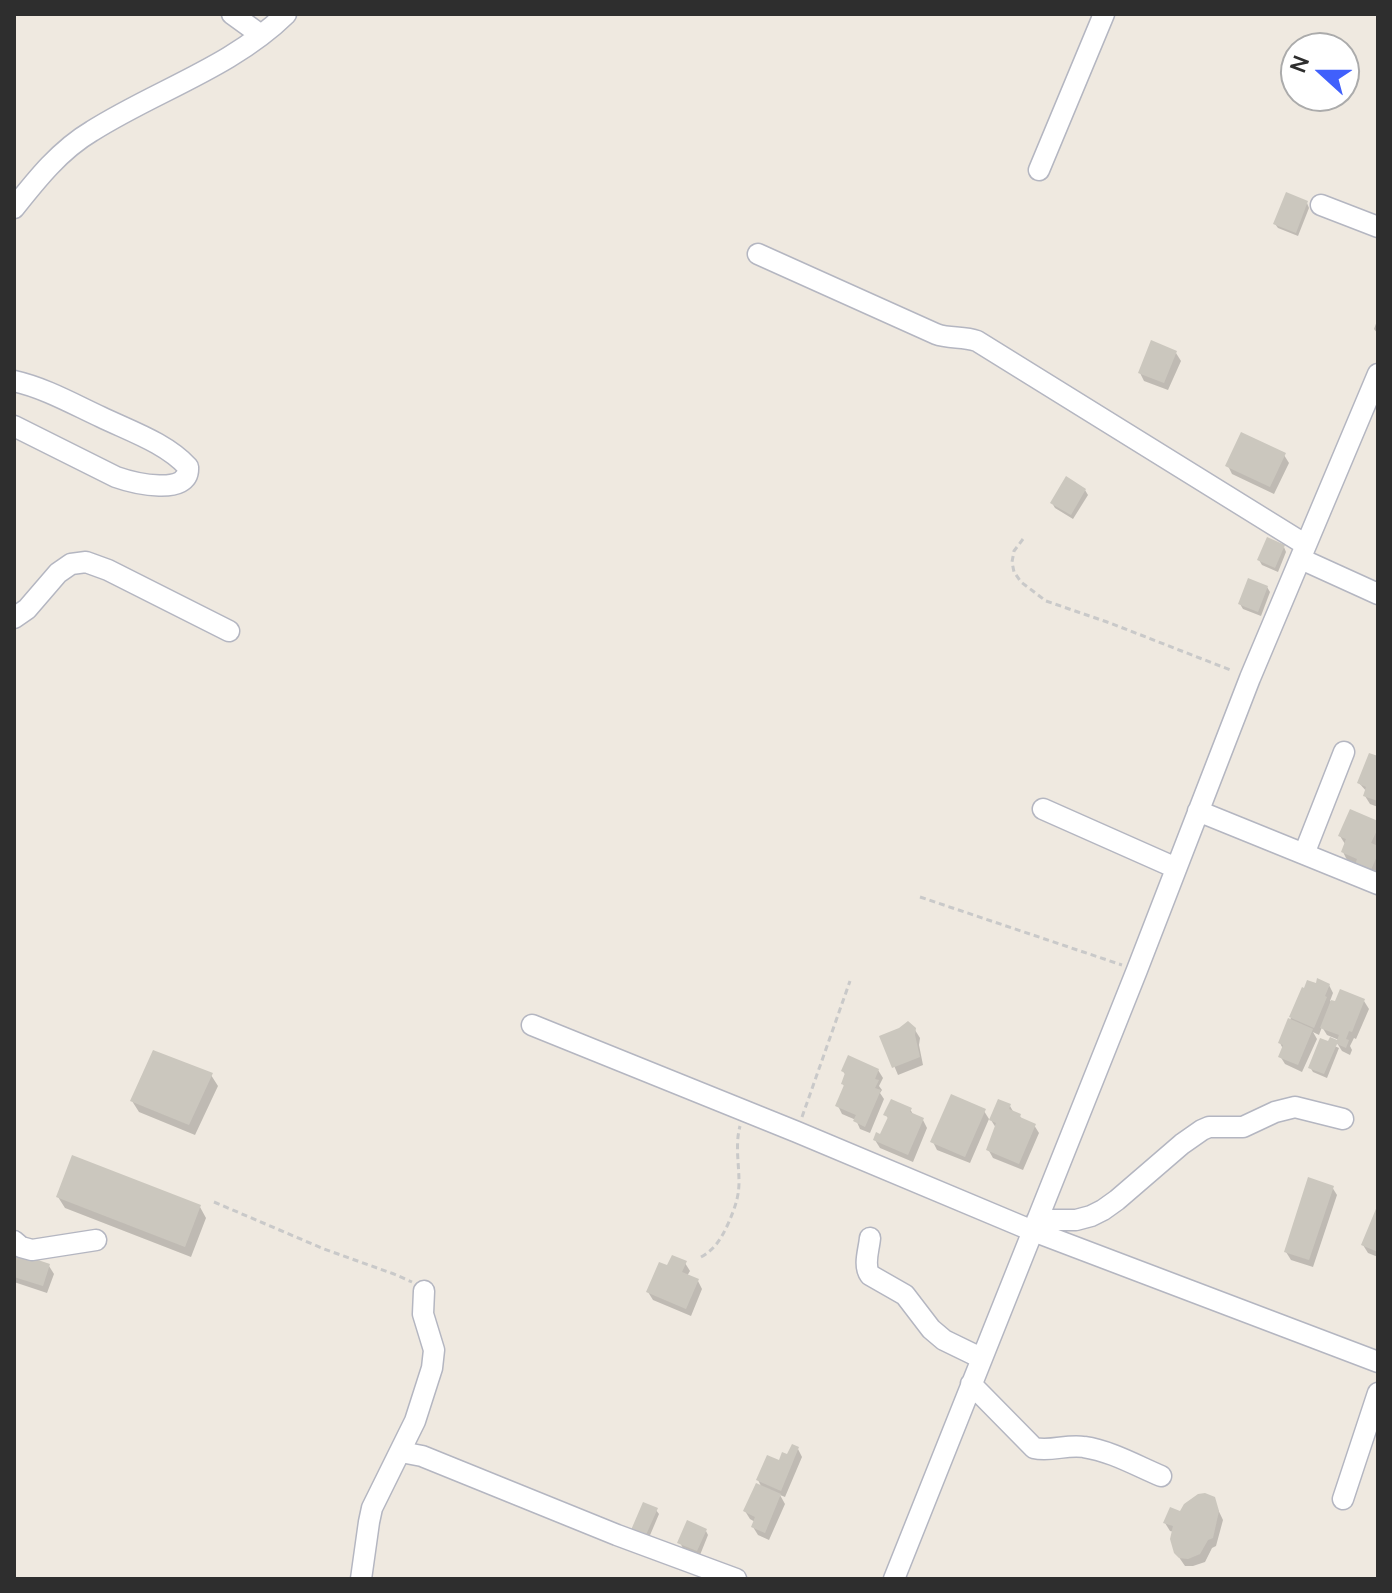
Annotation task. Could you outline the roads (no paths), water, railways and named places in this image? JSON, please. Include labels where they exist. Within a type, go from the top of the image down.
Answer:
[{"type":"street","points":[[232,14],[261,35]]},
{"type":"street","points":[[14,208],[63,152],[91,131],[235,53],[286,14]]},
{"type":"street","points":[[1039,170],[1104,14]]},
{"type":"street","points":[[1321,205],[1378,227]]},
{"type":"street","points":[[758,254],[936,334],[977,341],[1303,552],[1378,594]]},
{"type":"street","points":[[894,1579],[1250,678],[1303,552],[1371,414],[1378,374]]},
{"type":"street","points":[[14,381],[47,391],[143,437],[179,457],[188,467],[189,474],[185,480],[176,483],[133,483],[14,426]]},
{"type":"street","points":[[14,618],[27,609],[58,573],[71,564],[86,562],[229,631]]},
{"type":"street","points":[[1304,854],[1344,752]]},
{"type":"street","points":[[1043,809],[1176,868]]},
{"type":"street","points":[[1198,811],[1378,884]]},
{"type":"street","points":[[532,1025],[746,1113],[1378,1362]]},
{"type":"street","points":[[1035,1225],[1076,1220],[1103,1210],[1182,1144],[1209,1127],[1243,1127],[1275,1112],[1295,1107],[1343,1119]]},
{"type":"street","points":[[870,1238],[866,1263],[870,1275],[905,1295],[931,1329],[944,1340],[981,1358]]},
{"type":"street","points":[[14,1241],[32,1250],[96,1240]]},
{"type":"street","points":[[361,1579],[372,1508],[401,1452],[426,1392],[434,1359],[423,1314],[424,1291]]},
{"type":"street","points":[[971,1384],[1034,1448],[1045,1451],[1075,1446],[1099,1450],[1161,1476]]},
{"type":"street","points":[[1343,1499],[1378,1393]]},
{"type":"street","points":[[401,1452],[422,1456],[617,1535],[736,1579]]}]
